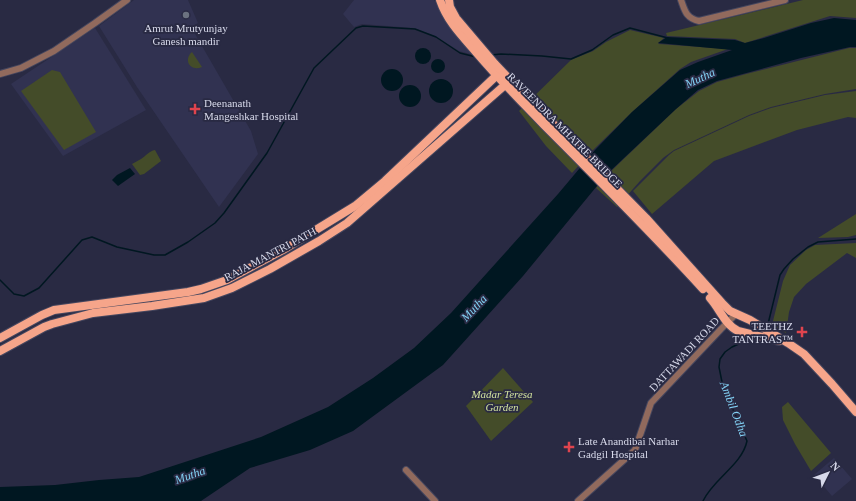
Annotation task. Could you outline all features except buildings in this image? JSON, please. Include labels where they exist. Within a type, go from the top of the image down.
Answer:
[{"type":"main road","points":[[440,0],[443,10],[450,22],[477,48]]},
{"type":"main road","points":[[449,0],[450,7],[456,18],[477,48]]},
{"type":"main road","name":"RAVEENDRA MHATRE BRIDGE","points":[[477,48],[492,66],[644,220]]},
{"type":"main road","name":"RAVEENDRA MHATRE BRIDGE","points":[[492,66],[496,76],[532,107]]},
{"type":"main road","name":"RAJA MANTRI PATH","points":[[0,351],[52,324],[93,313],[204,298],[232,288],[276,265],[319,241],[347,223],[496,76]]},
{"type":"main road","name":"RAJA MANTRI PATH","points":[[0,338],[54,310],[188,292],[227,280],[282,250],[355,206],[387,183],[505,85]]},
{"type":"main road","points":[[644,220],[730,311],[750,320],[779,340]]},
{"type":"main road","points":[[644,220],[716,305],[733,329],[788,343],[804,354],[856,412]]},
{"type":"street","points":[[0,74],[22,68],[48,54],[127,0]]},
{"type":"street","points":[[681,0],[689,17],[693,20],[699,21],[785,0]]},
{"type":"street","name":"DATTAWADI ROAD","points":[[578,501],[635,450],[651,403],[736,314]]},
{"type":"street","points":[[406,470],[435,501]]},
{"type":"shaded area","name":"Deenanath Mangeshkar Hospital","points":[[134,0],[188,0],[198,23],[191,27],[251,131],[258,154],[219,207],[137,87],[99,26]]},
{"type":"shaded area","points":[[354,0],[434,0],[448,23],[474,55],[459,51],[435,36],[413,28],[362,24],[354,27],[343,14]]},
{"type":"shaded area","points":[[95,28],[146,110],[63,156],[11,84]]},
{"type":"shaded area","points":[[834,458],[852,479],[832,496],[814,475]]},
{"type":"green space","points":[[803,0],[856,0],[856,18],[830,16],[745,43],[735,39],[667,36],[666,33]]},
{"type":"green space","points":[[630,30],[664,38],[658,43],[659,44],[728,49],[691,62],[680,69],[632,112],[572,173],[546,146],[519,111],[571,60],[593,51],[606,42]]},
{"type":"green space","points":[[849,48],[856,48],[856,89],[825,94],[771,107],[749,115],[674,150],[663,158],[640,181],[617,207],[596,188],[607,175],[676,109],[699,91],[717,82]]},
{"type":"green space","points":[[192,52],[202,67],[194,68],[189,64],[188,58]]},
{"type":"green space","points":[[52,70],[60,72],[96,132],[64,150],[21,91]]},
{"type":"green space","points":[[856,91],[856,118],[848,117],[797,130],[714,161],[652,214],[633,191],[674,151],[749,116],[771,108],[825,95]]},
{"type":"green space","points":[[155,150],[161,161],[144,174],[140,175],[132,164],[151,151]]},
{"type":"green space","points":[[856,214],[856,235],[848,237],[818,238]]},
{"type":"green space","points":[[856,243],[856,258],[847,253],[806,284],[794,297],[789,312],[786,333],[772,325],[783,281],[790,265],[806,250],[815,245]]},
{"type":"green space","name":"Madar Teresa Garden","points":[[503,368],[533,402],[491,441],[466,406]]},
{"type":"green space","points":[[788,402],[831,453],[811,471],[783,420],[782,407]]},
{"type":"water","name":"Mutha","points":[[834,18],[856,20],[856,47],[801,58],[717,81],[698,90],[606,175],[523,276],[443,365],[353,431],[310,450],[250,468],[201,501],[0,501],[0,487],[55,485],[139,477],[261,437],[328,407],[373,378],[414,348],[451,313],[558,194],[595,150],[632,112],[680,70],[732,50],[658,43],[667,37],[735,40],[745,43],[811,23]]},
{"type":"water","points":[[420,48],[426,48],[431,53],[429,62],[426,64],[420,64],[415,59],[415,53]]},
{"type":"water","points":[[435,59],[441,59],[445,63],[445,69],[441,73],[435,73],[431,69],[431,63]]},
{"type":"water","points":[[392,69],[400,72],[403,80],[400,88],[392,91],[384,88],[381,80],[384,72]]},
{"type":"water","points":[[441,79],[446,80],[452,86],[452,96],[446,102],[441,103],[436,102],[430,96],[429,91],[430,86],[436,80]]},
{"type":"water","points":[[410,85],[418,88],[421,96],[418,104],[410,107],[402,104],[399,96],[402,88]]},
{"type":"water","points":[[130,168],[135,174],[118,186],[112,180],[117,175]]},
{"type":"waterway","points":[[0,280],[14,294],[24,296],[39,288],[82,240],[92,237],[117,247],[154,255],[165,255],[188,242],[215,223],[224,213],[267,153],[314,68],[356,28],[363,26],[415,29],[436,37],[460,53],[476,57]]},
{"type":"waterway","points":[[491,55],[542,56],[571,59],[592,50],[613,35],[630,28],[668,38]]},
{"type":"waterway","name":"Ambil Odha","points":[[765,327],[768,324],[780,275],[793,259],[808,247],[818,242],[856,239]]},
{"type":"waterway","name":"Ambil Odha","points":[[703,501],[713,486],[734,465],[744,450],[747,441],[723,387],[719,367],[720,359],[725,352],[732,347],[752,338]]},
{"type":"place","name":"Amrut Mrutyunjay Ganesh mandir","points":[[186,15]]},
{"type":"place","name":"Deenanath Mangeshkar Hospital","points":[[195,109]]},
{"type":"place","name":"TEETHZ TANTRAS™","points":[[802,332]]},
{"type":"place","name":"Late Anandibai Narhar Gadgil Hospital","points":[[569,447]]}]
